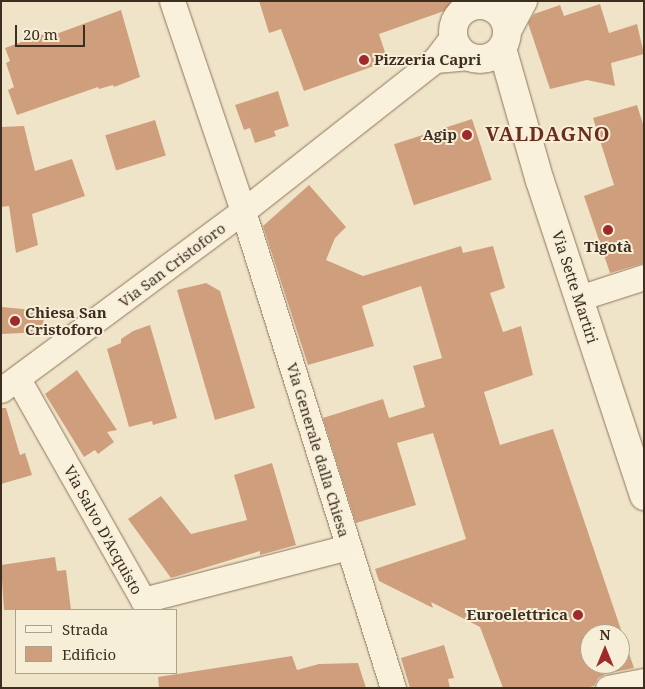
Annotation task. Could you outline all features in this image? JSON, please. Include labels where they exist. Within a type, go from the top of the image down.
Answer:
[{"type":"main road","name":"Via Sette Martiri","points":[[483,24],[508,78],[644,496]]},
{"type":"street","name":"Via Generale dalla Chiesa","points":[[172,1],[243,211],[393,688]]},
{"type":"street","name":"Via San Cristoforo","points":[[10,385],[243,211],[483,24],[524,1]]},
{"type":"street","points":[[579,298],[644,277]]},
{"type":"street","name":"Via Salvo D'Acquisto","points":[[10,385],[143,600],[348,547]]},
{"type":"street","points":[[608,688],[644,680]]},
{"type":"building","points":[[259,1],[463,1],[464,4],[379,34],[388,61],[304,91],[281,29],[269,33]]},
{"type":"building","points":[[600,4],[609,33],[637,24],[644,54],[611,63],[615,86],[587,80],[550,89],[528,23],[534,14],[560,5],[564,16]]},
{"type":"building","points":[[121,10],[140,77],[114,87],[113,85],[99,89],[98,87],[17,115],[8,90],[14,87],[6,63],[10,61],[5,48],[46,33],[48,37]]},
{"type":"building","points":[[278,91],[289,126],[274,131],[276,136],[255,143],[250,128],[244,130],[235,105]]},
{"type":"building","points":[[637,105],[644,127],[644,263],[610,273],[584,196],[614,185],[593,118]]},
{"type":"building","points":[[472,119],[492,180],[414,205],[394,144]]},
{"type":"building","points":[[155,120],[166,155],[116,171],[105,135]]},
{"type":"building","points":[[24,126],[35,171],[72,159],[85,196],[32,214],[38,245],[16,253],[9,206],[1,207],[1,127]]},
{"type":"building","points":[[309,185],[346,227],[335,238],[326,260],[363,276],[461,246],[463,253],[493,246],[505,288],[490,293],[503,332],[521,326],[533,375],[484,392],[500,445],[553,429],[619,624],[580,624],[580,674],[605,674],[598,678],[594,686],[585,688],[503,688],[480,627],[431,602],[433,608],[379,581],[375,569],[466,539],[433,433],[397,443],[416,505],[356,523],[323,418],[383,399],[389,418],[425,407],[413,366],[442,358],[421,286],[362,306],[374,346],[308,365],[263,226]]},
{"type":"building","points":[[206,283],[220,291],[255,408],[215,420],[177,290]]},
{"type":"building","name":"Chiesa San Cristoforo","points":[[1,307],[44,311],[43,332],[1,334]]},
{"type":"building","points":[[150,325],[177,418],[153,425],[152,421],[129,427],[107,349],[121,343],[121,339],[133,331]]},
{"type":"building","points":[[77,370],[117,430],[107,432],[114,442],[98,454],[95,450],[84,457],[45,394]]},
{"type":"building","points":[[1,408],[6,408],[20,455],[25,453],[32,475],[1,484]]},
{"type":"building","points":[[272,463],[296,545],[260,555],[260,551],[171,578],[128,519],[161,496],[191,534],[247,520],[234,475]]},
{"type":"building","points":[[55,557],[57,571],[66,570],[71,609],[4,610],[1,565]]},
{"type":"building","points":[[444,645],[454,678],[448,679],[450,688],[410,688],[401,658]]},
{"type":"building","points":[[292,656],[297,670],[319,664],[358,663],[366,688],[159,688],[158,677]]},
{"type":"building","points":[[630,656],[634,668],[630,669]]},
{"type":"place","name":"Pizzeria Capri","points":[[364,60]]},
{"type":"place","name":"Agip","points":[[467,135]]},
{"type":"place","name":"Tigotà","points":[[608,230]]},
{"type":"place","name":"Chiesa San Cristoforo","points":[[15,321]]},
{"type":"place","name":"Euroelettrica","points":[[578,615]]},
{"type":"district","name":"VALDAGNO","points":[[548,133]]}]
